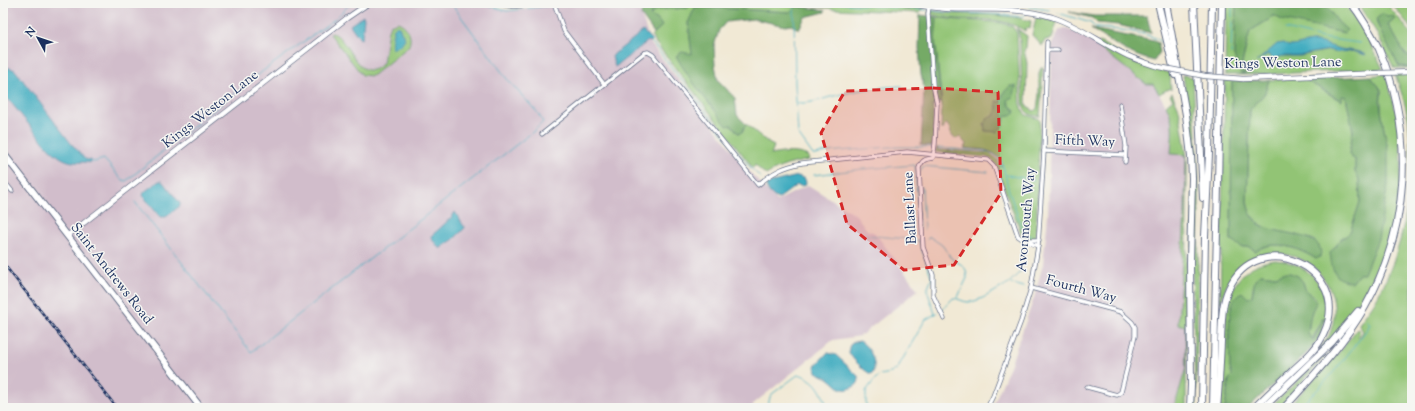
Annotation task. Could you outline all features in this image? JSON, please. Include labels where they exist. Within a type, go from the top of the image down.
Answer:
[{"type":"highway","points":[[1158,3],[1186,114]]},
{"type":"highway","points":[[1166,3],[1186,114],[1191,156],[1190,408]]},
{"type":"highway","points":[[1194,3],[1205,236]]},
{"type":"highway","points":[[1202,408],[1205,236],[1209,154],[1212,3]]},
{"type":"highway","points":[[1213,408],[1222,3]]},
{"type":"highway","points":[[1284,408],[1339,346],[1365,307],[1383,270],[1393,242],[1401,212],[1405,182],[1404,137],[1397,96],[1387,66],[1370,32],[1351,3]]},
{"type":"highway","name":"Saint Andrews Road","points":[[3,154],[201,408]]},
{"type":"highway","points":[[1217,408],[1222,310],[1229,287],[1240,272],[1254,262],[1271,257],[1289,259],[1311,269],[1324,285],[1329,303],[1329,321],[1324,335],[1314,350],[1254,408]]},
{"type":"highway","points":[[1263,408],[1341,332],[1373,290]]},
{"type":"street","name":"Kings Weston Lane","points":[[67,236],[347,18],[369,3]]},
{"type":"street","points":[[497,3],[514,6],[541,3]]},
{"type":"street","points":[[554,3],[564,31],[604,84]]},
{"type":"street","name":"Kings Weston Lane","points":[[904,3],[948,9],[1030,12],[1052,17],[1078,28],[1141,62],[1158,67],[1205,76],[1243,79],[1381,72],[1412,72]]},
{"type":"street","points":[[929,6],[928,14],[933,84],[937,104],[933,154]]},
{"type":"street","name":"Avonmouth Way","points":[[987,408],[993,396],[1021,321],[1031,288],[1039,240],[1044,151],[1048,50],[1047,42]]},
{"type":"street","points":[[1048,50],[1058,50]]},
{"type":"street","points":[[542,134],[644,53],[648,52],[653,55],[758,185],[775,172],[785,167],[802,163],[907,152],[988,160],[994,166],[1017,232],[1021,239],[1038,246]]},
{"type":"street","name":"Fifth Way","points":[[1120,104],[1126,146],[1125,162]]},
{"type":"street","name":"Fifth Way","points":[[1044,151],[1125,155]]},
{"type":"street","name":"Ballast Lane","points":[[933,154],[933,158],[922,161],[919,168],[921,229],[926,258],[933,275],[933,295],[944,319]]},
{"type":"street","points":[[3,180],[12,191]]},
{"type":"street","points":[[1026,241],[1039,240]]},
{"type":"street","name":"Fourth Way","points":[[1031,288],[1121,312],[1132,322],[1135,327],[1135,336],[1121,392],[1117,395],[1087,387]]},
{"type":"highlighted area","points":[[933,88],[998,92],[1001,193],[954,265],[904,270],[847,224],[821,133],[845,91]]},
{"type":"shaded area","points":[[3,3],[486,3],[500,9],[517,10],[557,3],[626,3],[638,6],[651,44],[745,167],[777,201],[808,185],[856,215],[867,230],[875,233],[918,290],[860,336],[833,340],[752,405],[758,408],[3,408]]},
{"type":"shaded area","points":[[1060,29],[1067,29],[1098,43],[1101,49],[1146,84],[1153,84],[1171,114],[1172,122],[1186,154],[1186,368],[1174,408],[992,408],[1010,366],[1034,298],[1043,264],[1048,215],[1052,44]]},
{"type":"green space","points":[[674,3],[689,4],[688,8],[657,10],[650,15],[658,20],[662,26],[654,33],[641,15],[643,9]]},
{"type":"green space","points":[[796,3],[880,3],[923,7],[920,13],[834,9]]},
{"type":"green space","points":[[1226,3],[1236,3],[1234,56],[1245,74],[1242,63],[1250,31],[1270,19],[1273,15],[1282,20],[1346,30],[1324,3],[1344,3],[1363,28],[1383,69],[1250,75],[1225,75]],"holes":[[[1315,42],[1340,49],[1361,52],[1334,52],[1330,50],[1300,56],[1283,56],[1275,58],[1270,57],[1267,54],[1277,44],[1283,43],[1288,46],[1293,46]]]},
{"type":"green space","points":[[1236,3],[1324,3],[1338,22],[1347,30],[1344,33],[1282,20],[1273,15],[1270,19],[1250,31],[1242,63],[1245,74],[1241,74],[1234,56]]},
{"type":"green space","points":[[1357,3],[1366,3],[1373,6],[1375,3],[1386,3],[1412,34],[1412,58],[1405,54],[1388,24],[1394,19],[1376,22],[1399,66],[1412,68],[1394,68],[1375,30]]},
{"type":"green space","points":[[1391,3],[1409,3],[1410,8],[1412,9],[1412,29]]},
{"type":"green space","points":[[689,4],[707,6],[768,4],[797,6],[791,12],[696,7],[688,23],[692,54],[738,133],[742,132],[746,124],[774,146],[771,155],[785,153],[803,154],[808,156],[809,160],[787,165],[766,175],[755,165],[753,168],[655,42],[651,36],[662,26],[649,15],[657,10],[688,8]]},
{"type":"green space","points":[[797,6],[825,10],[825,12],[805,17],[799,29],[791,25],[785,26],[754,19],[726,22],[719,30],[714,46],[715,65],[718,80],[735,98],[737,115],[746,124],[742,132],[738,133],[732,125],[727,126],[694,83],[676,56],[682,52],[692,54],[688,23],[695,7],[790,12]]},
{"type":"green space","points":[[929,11],[1019,18],[1031,21],[1030,29],[1026,28],[1025,31],[1000,21],[946,18],[929,14]]},
{"type":"green space","points":[[1069,12],[1094,16],[1147,16],[1151,33],[1118,25],[1097,23],[1092,18]]},
{"type":"green space","points":[[1383,13],[1387,17],[1393,16],[1395,18],[1388,24],[1405,54],[1412,58],[1412,67],[1399,66],[1381,33],[1376,19]]},
{"type":"green space","points":[[920,15],[936,17],[937,20],[935,39],[941,102],[933,106],[933,146],[921,145],[924,88],[921,75],[919,48]]},
{"type":"green space","points":[[936,17],[1001,23],[1012,26],[1017,33],[1021,108],[1026,115],[1040,119],[1036,237],[1023,237],[996,165],[991,159],[986,157],[935,152],[937,147],[938,150],[989,153],[997,159],[1001,167],[1002,163],[995,154],[986,150],[964,148],[966,144],[960,137],[956,139],[951,135],[950,129],[946,123],[944,125],[944,129],[941,129],[942,105],[935,39]],"holes":[[[1016,87],[1013,98],[1010,98],[1008,101],[1010,106],[1015,110],[1005,116],[1003,126],[997,132],[991,131],[997,108],[997,101],[1000,102],[1004,92]]]},
{"type":"green space","points":[[1038,17],[1057,22],[1052,39],[1045,40],[1042,46],[1032,35],[1036,18]]},
{"type":"green space","points":[[397,22],[404,25],[406,28],[410,36],[410,43],[408,47],[372,76],[362,75],[330,34],[332,33],[338,36],[360,66],[367,70],[374,69],[383,63],[388,30],[390,25]]},
{"type":"green space","points":[[1016,28],[1027,36],[1026,48],[1024,50],[1027,63],[1026,106],[1034,111],[1037,109],[1039,74],[1041,67],[1043,67],[1040,116],[1029,114],[1025,111],[1023,105],[1020,43],[1019,34]]},
{"type":"green space","points":[[1091,29],[1154,41],[1158,43],[1160,52],[1154,61],[1137,56]]},
{"type":"green space","points":[[1100,42],[1117,52],[1152,68],[1170,73],[1171,90],[1170,88],[1159,94],[1153,84],[1146,84],[1101,49],[1098,43]]},
{"type":"green space","points":[[1386,74],[1397,116],[1402,163],[1396,220],[1388,246],[1369,287],[1338,331],[1309,362],[1329,335],[1334,316],[1333,298],[1326,281],[1315,268],[1300,259],[1283,254],[1265,255],[1247,263],[1237,270],[1228,283],[1221,303],[1220,302],[1225,80],[1232,81],[1231,240],[1241,247],[1249,247],[1256,251],[1270,245],[1286,246],[1316,259],[1314,240],[1272,230],[1263,226],[1250,212],[1247,201],[1250,110],[1265,93],[1269,80],[1304,79],[1341,101],[1342,95],[1346,97],[1353,131],[1349,154],[1355,159],[1355,172],[1359,180],[1360,202],[1350,232],[1341,238],[1338,277],[1388,150],[1383,127],[1381,91],[1379,86],[1370,76]]},
{"type":"green space","points":[[1395,74],[1412,74],[1412,408],[1287,408],[1339,352],[1357,329],[1360,331],[1359,338],[1363,331],[1359,324],[1378,296],[1396,254],[1402,232],[1409,187],[1410,141],[1408,118]]},
{"type":"green space","points":[[1183,75],[1193,77],[1199,196],[1196,408],[1193,408],[1195,391],[1192,262],[1194,163],[1191,129]]},
{"type":"green space","points":[[1370,76],[1381,91],[1380,103],[1388,150],[1388,185],[1378,239],[1364,274],[1359,274],[1353,282],[1338,277],[1333,269],[1330,253],[1342,238],[1350,232],[1360,202],[1359,180],[1355,172],[1355,159],[1349,154],[1353,131],[1346,97],[1342,96],[1342,101],[1304,79]]},
{"type":"green space","points":[[1269,80],[1265,93],[1250,110],[1248,207],[1256,221],[1265,227],[1308,238],[1316,243],[1320,249],[1320,257],[1316,259],[1287,246],[1270,245],[1256,251],[1249,247],[1241,247],[1231,240],[1232,81]]},
{"type":"green space","points":[[1010,86],[1016,86],[1013,98],[1010,98],[1008,101],[1010,106],[1015,110],[1014,114],[1005,116],[1003,126],[997,132],[985,131],[984,124],[988,118],[994,116],[997,108],[996,101],[1000,102],[1004,92]]},
{"type":"green space","points":[[1172,93],[1179,109],[1187,157],[1186,408],[1174,408],[1186,368],[1185,326],[1178,324],[1185,213],[1186,155],[1171,154],[1172,123],[1166,105],[1173,99],[1170,95]]},
{"type":"green space","points":[[1275,260],[1297,265],[1307,271],[1314,278],[1325,296],[1327,307],[1326,319],[1322,319],[1312,340],[1308,334],[1315,298],[1305,289],[1303,282],[1283,273],[1276,276],[1261,274],[1253,287],[1252,295],[1230,318],[1230,368],[1232,376],[1229,379],[1225,408],[1220,408],[1226,318],[1232,291],[1238,280],[1247,271],[1259,264]]},
{"type":"green space","points":[[1283,273],[1290,273],[1298,276],[1303,282],[1305,289],[1317,302],[1311,313],[1308,334],[1313,340],[1323,319],[1326,319],[1319,338],[1312,348],[1248,408],[1225,408],[1229,379],[1232,376],[1230,368],[1229,322],[1232,304],[1235,298],[1242,292],[1248,298],[1252,296],[1255,279],[1261,274],[1276,276]]},
{"type":"green space","points":[[1331,350],[1278,408],[1269,408]]},
{"type":"water","points":[[363,16],[362,38],[360,39],[350,25]]},
{"type":"water","points":[[396,26],[399,27],[405,39],[400,45],[392,49],[392,36]]},
{"type":"water","points":[[643,31],[652,40],[651,42],[648,41],[615,67],[612,57],[614,54]]},
{"type":"water","points":[[1311,42],[1323,43],[1340,49],[1360,52],[1366,55],[1352,51],[1334,52],[1330,50],[1300,56],[1283,56],[1275,58],[1270,57],[1268,54],[1256,62],[1277,44],[1283,43],[1288,46],[1293,46]]},
{"type":"water","points":[[3,68],[15,70],[70,142],[85,159],[90,160],[90,163],[70,162],[55,153],[45,144],[3,93]]},
{"type":"water","points":[[798,176],[805,179],[805,185],[797,185],[778,199],[774,197],[767,189],[766,184],[768,183]]},
{"type":"water","points":[[159,181],[162,181],[180,203],[180,206],[166,217],[160,217],[143,196],[144,192]]},
{"type":"water","points":[[455,212],[465,228],[454,239],[439,248],[431,236]]},
{"type":"water","points":[[860,341],[867,347],[872,355],[874,368],[873,373],[871,374],[865,371],[852,358],[849,352],[850,345],[854,342]]},
{"type":"water","points":[[828,352],[836,355],[859,377],[856,385],[849,389],[842,389],[828,378],[816,372],[815,366]]},
{"type":"waterway","points":[[90,161],[94,162],[104,159],[121,179],[126,181],[263,71],[335,19],[351,3]]},
{"type":"waterway","points":[[135,202],[251,352],[534,131],[543,122],[537,112],[507,79],[451,3]]},
{"type":"waterway","points":[[483,3],[506,11],[547,6]]},
{"type":"waterway","points":[[794,3],[795,83],[798,134],[813,155],[826,152],[890,147],[932,147]]},
{"type":"waterway","points":[[836,3],[927,10]]},
{"type":"waterway","points":[[1232,3],[1232,17]]},
{"type":"waterway","points":[[1029,7],[1049,10]]},
{"type":"waterway","points":[[930,10],[999,14],[1022,17],[1025,15]]},
{"type":"waterway","points":[[1058,13],[1091,23],[1095,28],[1140,33],[1156,38],[1161,42]]},
{"type":"waterway","points":[[1231,54],[1232,20]]},
{"type":"waterway","points":[[1285,29],[1322,38],[1360,43]]},
{"type":"waterway","points":[[651,41],[739,154],[761,178]]},
{"type":"waterway","points":[[797,103],[815,101],[865,90],[902,86]]},
{"type":"waterway","points":[[938,148],[985,151],[996,155],[1003,167],[1009,192],[1025,235],[1031,236]]},
{"type":"waterway","points":[[814,175],[915,165],[919,226],[918,235]]},
{"type":"waterway","points":[[921,170],[923,166],[988,172]]},
{"type":"waterway","points":[[1007,175],[1034,180]]},
{"type":"waterway","points":[[922,187],[924,229]]},
{"type":"waterway","points":[[865,235],[918,240],[932,278],[927,290],[935,314]]},
{"type":"waterway","points":[[927,239],[930,237],[942,245],[952,259],[962,265],[966,270],[967,278],[958,297]]},
{"type":"waterway","points":[[1009,283],[1021,271]]},
{"type":"waterway","points":[[942,310],[953,298],[966,302],[978,300],[1009,283],[1024,287]]},
{"type":"waterway","points":[[866,408],[866,391],[880,375],[891,373],[897,369],[925,320],[937,313]]},
{"type":"waterway","points":[[1298,408],[1326,380],[1352,349],[1368,328],[1370,324],[1367,320]]},
{"type":"waterway","points":[[768,406],[772,394],[799,374],[815,383],[828,408]]},
{"type":"railway","points":[[3,263],[117,408]]}]
